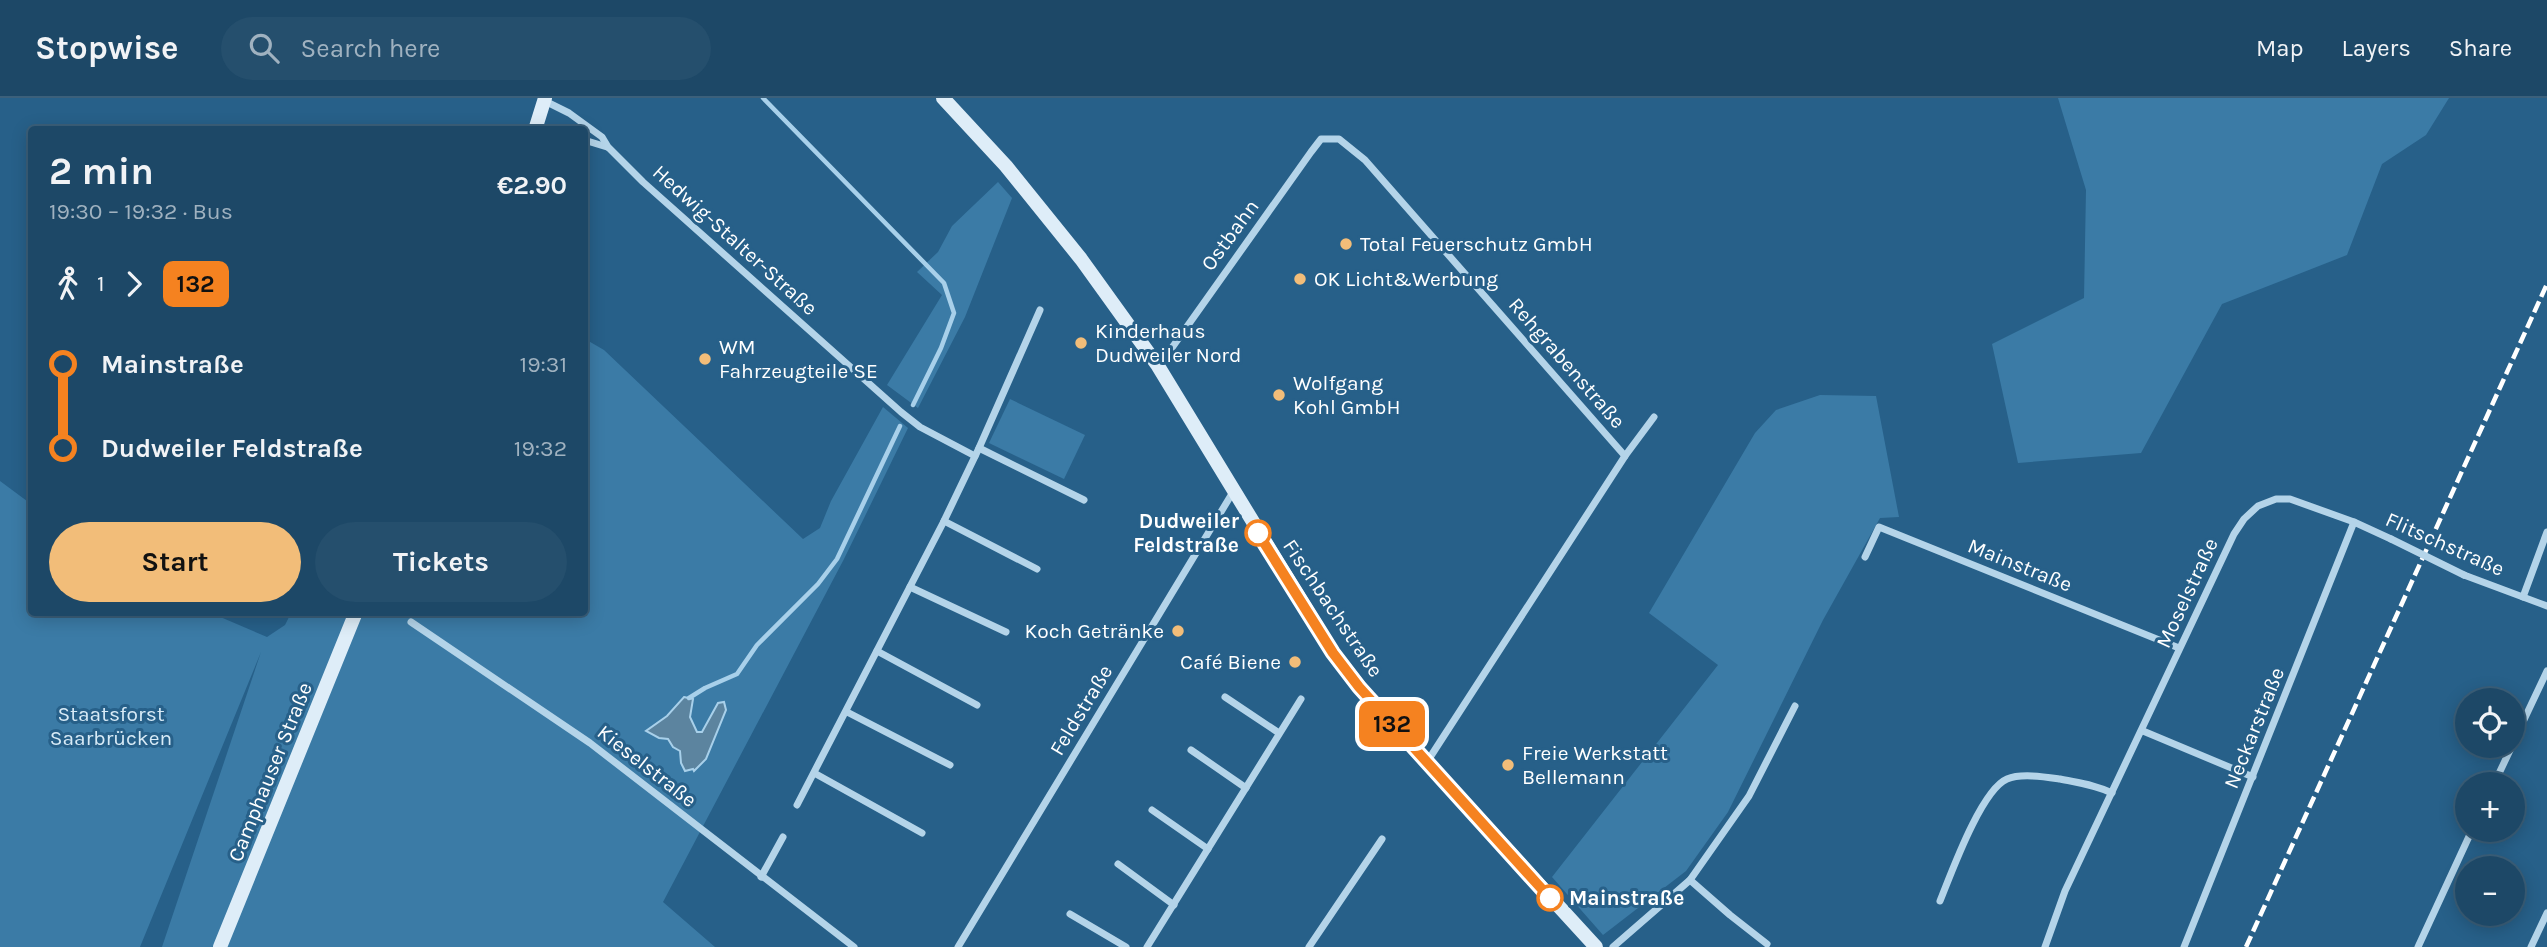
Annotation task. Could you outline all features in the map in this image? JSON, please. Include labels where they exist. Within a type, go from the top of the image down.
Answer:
[{"type":"street","name":"Fischbachstraße","points":[[943,98],[1006,166],[1081,259],[1158,366],[1333,653],[1371,701],[1596,947]]},
{"type":"street","points":[[538,126],[544,99]]},
{"type":"street","name":"Hedwig-Stalter-Straße","points":[[544,99],[587,126]]},
{"type":"street","name":"Hedwig-Stalter-Straße","points":[[588,127],[602,137],[608,147],[643,182],[901,412],[920,427],[975,456]]},
{"type":"street","name":"Ostbahn","points":[[1158,366],[1321,139],[1339,139]]},
{"type":"street","name":"Rehgrabenstraße","points":[[1339,139],[1365,160],[1625,456]]},
{"type":"street","name":"Hedwig-Stalter-Straße","points":[[588,141],[608,147]]},
{"type":"street","points":[[797,806],[816,774],[944,521],[1040,310]]},
{"type":"street","name":"Rehgrabenstraße","points":[[1427,762],[1625,456],[1654,417]]},
{"type":"street","points":[[979,448],[1084,500]]},
{"type":"street","name":"Feldstraße","points":[[958,947],[1234,492]]},
{"type":"street","name":"Moselstraße","points":[[2045,947],[2065,891],[2234,534],[2258,506],[2276,499],[2290,499],[2354,522]]},
{"type":"street","points":[[944,521],[1037,569]]},
{"type":"street","name":"Flitschstraße","points":[[2354,522],[2464,575],[2547,606]]},
{"type":"street","name":"Neckarstraße","points":[[2184,947],[2354,522]]},
{"type":"street","name":"Mainstraße","points":[[1865,557],[1879,527],[2179,648]]},
{"type":"street","name":"Flitschstraße","points":[[2523,597],[2547,531]]},
{"type":"street","points":[[910,587],[1006,632]]},
{"type":"street","name":"Camphauser Straße","points":[[220,947],[354,616]]},
{"type":"street","name":"Kieselstraße","points":[[411,622],[590,743],[854,947]]},
{"type":"street","points":[[877,651],[977,705]]},
{"type":"street","points":[[2525,717],[2547,671]]},
{"type":"street","points":[[1225,696],[1279,733]]},
{"type":"street","points":[[1147,947],[1301,699]]},
{"type":"street","points":[[1613,947],[1690,880],[1749,796],[1795,706]]},
{"type":"street","points":[[847,712],[950,765]]},
{"type":"street","points":[[2143,731],[2253,776]]},
{"type":"street","points":[[1191,750],[1246,789]]},
{"type":"street","points":[[816,774],[922,833]]},
{"type":"street","points":[[1940,901],[1975,820],[1992,792],[2007,779],[2047,777],[2097,786],[2112,793]]},
{"type":"street","points":[[1152,810],[1209,849]]},
{"type":"street","points":[[761,877],[783,837]]},
{"type":"street","points":[[1310,947],[1382,839]]},
{"type":"street","points":[[2418,947],[2466,842]]},
{"type":"street","points":[[1118,864],[1174,905]]},
{"type":"street","points":[[1690,880],[1767,944]]},
{"type":"street","points":[[2532,947],[2547,913]]},
{"type":"street","points":[[1070,914],[1126,947]]},
{"type":"green space","points":[[2058,98],[2449,98],[2426,135],[2382,164],[2347,255],[2222,304],[2141,453],[2018,463],[1992,344],[2084,298],[2086,190]]},
{"type":"green space","points":[[998,182],[1012,198],[965,317],[918,408],[887,385],[942,295],[917,272],[938,252],[952,226]]},
{"type":"green space","name":"Staatsforst Saarbrücken","points":[[588,341],[604,350],[803,539],[820,528],[831,501],[883,407],[908,428],[844,559],[663,902],[715,947],[162,947],[261,652],[140,947],[0,947],[0,481],[28,502],[28,616],[218,616],[267,637],[285,625],[290,616],[588,616]]},
{"type":"green space","points":[[1820,395],[1876,396],[1899,517],[1880,518],[1823,620],[1728,812],[1686,871],[1603,935],[1552,877],[1718,665],[1649,613],[1755,433],[1776,410]]},
{"type":"green space","points":[[1010,399],[1085,435],[1064,479],[989,443]]},
{"type":"shaded area","points":[[684,697],[693,699],[690,717],[697,732],[702,732],[718,703],[724,702],[726,710],[706,759],[694,771],[685,771],[680,751],[673,747],[668,739],[659,738],[646,731],[667,716]]},
{"type":"waterway","points":[[763,98],[944,283],[954,313],[941,348],[913,405]]},
{"type":"waterway","points":[[689,698],[737,674],[757,645],[818,584],[837,559],[900,426]]},
{"type":"railway","points":[[2246,947],[2547,284]]},
{"type":"bus line","name":"132","points":[[1258,533],[1333,653],[1359,687],[1550,898]]},
{"type":"place","name":"Total Feuerschutz GmbH","points":[[1346,244]]},
{"type":"place","name":"OK Licht&Werbung","points":[[1300,279]]},
{"type":"place","name":"Kinderhaus Dudweiler Nord","points":[[1081,343]]},
{"type":"place","name":"WM Fahrzeugteile SE","points":[[705,359]]},
{"type":"place","name":"Wolfgang Kohl GmbH","points":[[1279,395]]},
{"type":"place","name":"Dudweiler Feldstraße","points":[[1258,533]]},
{"type":"place","name":"Koch Getränke","points":[[1178,631]]},
{"type":"place","name":"Café Biene","points":[[1295,662]]},
{"type":"place","name":"Freie Werkstatt Bellemann","points":[[1508,765]]},
{"type":"place","name":"Mainstraße","points":[[1550,898]]}]
